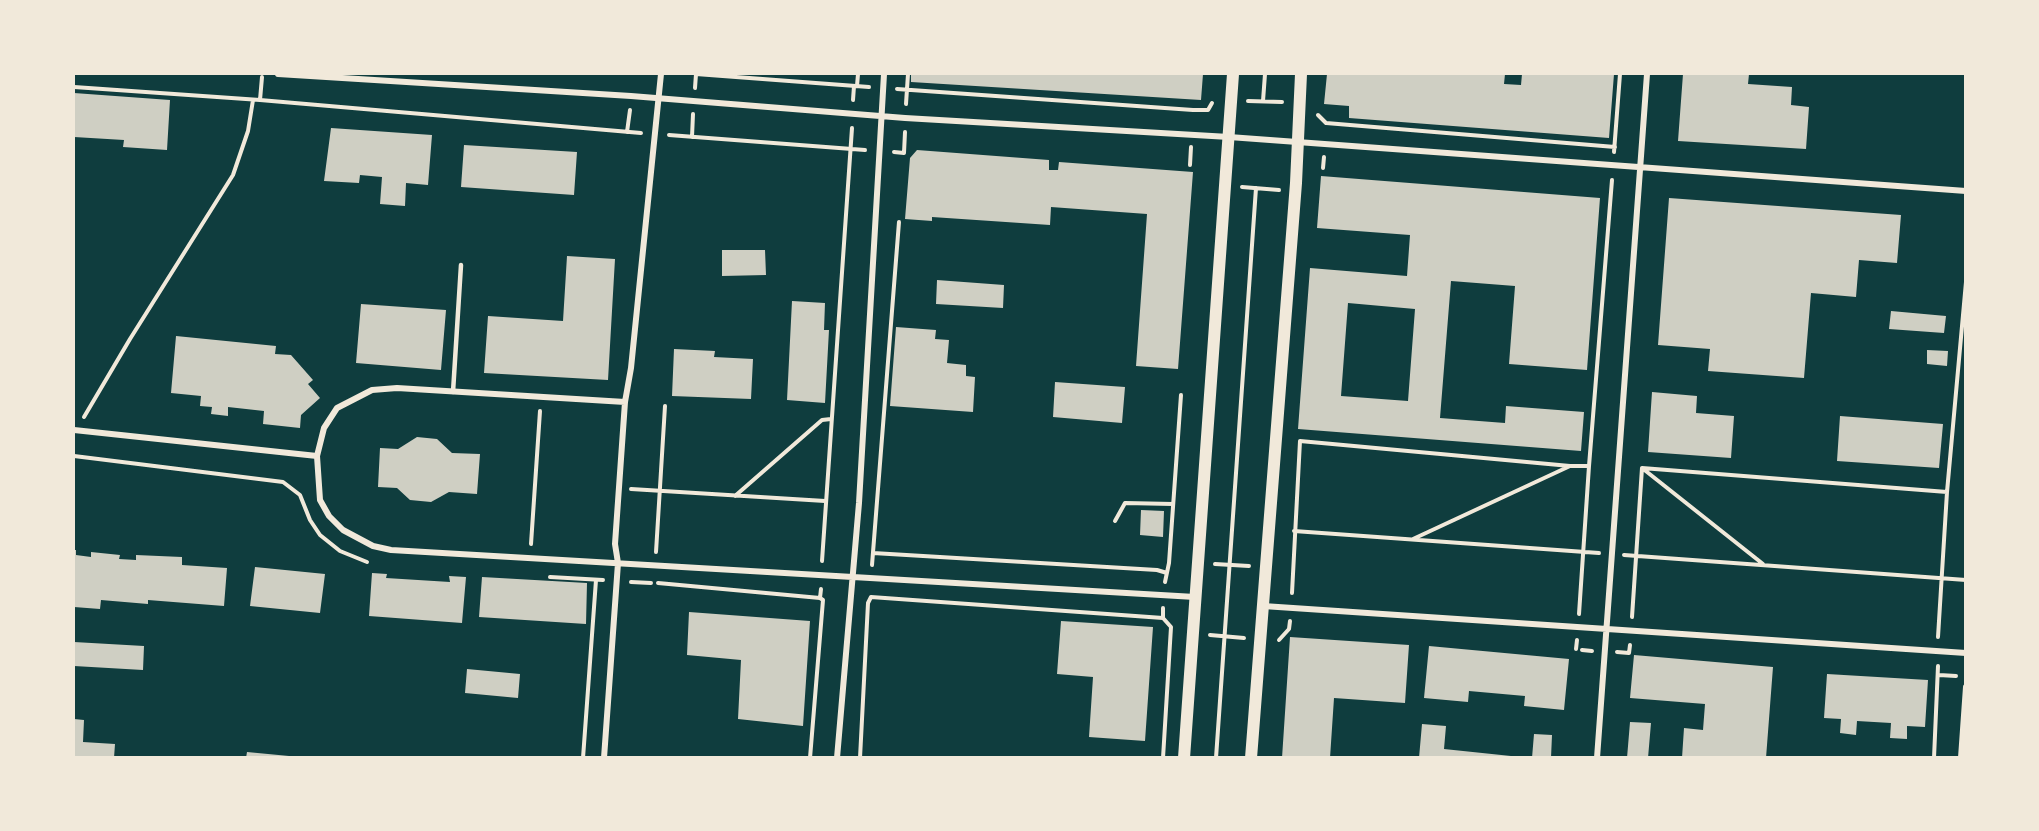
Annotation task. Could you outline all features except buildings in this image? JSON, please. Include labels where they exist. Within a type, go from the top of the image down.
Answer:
[{"type":"main road","points":[[1184,758],[1233,74]]},
{"type":"main road","points":[[1251,758],[1298,142],[1301,74]]},
{"type":"street","points":[[278,74],[659,98],[881,116],[1229,137],[1965,191]]},
{"type":"street","points":[[604,758],[618,564],[615,544],[625,402],[632,368],[661,74]]},
{"type":"street","points":[[837,758],[852,576],[884,74]]},
{"type":"street","points":[[1597,758],[1647,74]]},
{"type":"street","points":[[625,402],[397,388],[372,390],[354,397],[337,408],[324,428],[317,456],[320,500],[329,516],[343,530],[356,538],[391,550],[852,576],[1164,597],[1196,597]]},
{"type":"street","points":[[74,430],[317,456]]},
{"type":"street","points":[[1263,606],[1965,653]]},
{"type":"street","points":[[1961,758],[1965,687]]},
{"type":"lane","points":[[453,392],[461,265]]},
{"type":"path","points":[[260,99],[262,74]]},
{"type":"path","points":[[696,74],[1193,110],[1208,110],[1214,99],[1300,103]]},
{"type":"path","points":[[857,86],[858,74]]},
{"type":"path","points":[[1263,101],[1265,74]]},
{"type":"path","points":[[1579,614],[1620,74]]},
{"type":"path","points":[[74,87],[260,99],[627,132],[904,153]]},
{"type":"path","points":[[83,419],[130,339],[233,175],[248,131],[253,100]]},
{"type":"path","points":[[627,132],[630,117]]},
{"type":"path","points":[[1326,123],[1615,147]]},
{"type":"path","points":[[823,558],[851,137]]},
{"type":"path","points":[[1237,187],[1272,189]]},
{"type":"path","points":[[1216,758],[1256,188]]},
{"type":"path","points":[[899,222],[873,555],[1157,570],[1167,573]]},
{"type":"path","points":[[1942,578],[1965,282]]},
{"type":"path","points":[[1163,618],[1180,395]]},
{"type":"path","points":[[530,558],[542,397]]},
{"type":"path","points":[[657,548],[665,406]]},
{"type":"path","points":[[735,496],[822,420],[831,419]]},
{"type":"path","points":[[1292,591],[1300,441],[1589,466]]},
{"type":"path","points":[[78,449],[75,456],[283,482],[292,487]]},
{"type":"path","points":[[1413,539],[1570,466]]},
{"type":"path","points":[[1642,468],[1947,492]]},
{"type":"path","points":[[1632,616],[1642,468]]},
{"type":"path","points":[[1642,468],[1765,566]]},
{"type":"path","points":[[619,488],[825,501]]},
{"type":"path","points":[[1115,521],[1125,503],[1173,504]]},
{"type":"path","points":[[1294,531],[1601,553]]},
{"type":"path","points":[[1625,555],[1965,580]]},
{"type":"path","points":[[1213,564],[1244,566]]},
{"type":"path","points":[[583,758],[596,580]]},
{"type":"path","points":[[637,582],[805,596],[823,600],[810,758]]},
{"type":"path","points":[[860,758],[867,603],[871,597],[1163,618],[1171,627],[1163,758]]},
{"type":"path","points":[[1171,632],[1278,641]]},
{"type":"path","points":[[1939,675],[1965,676]]}]
